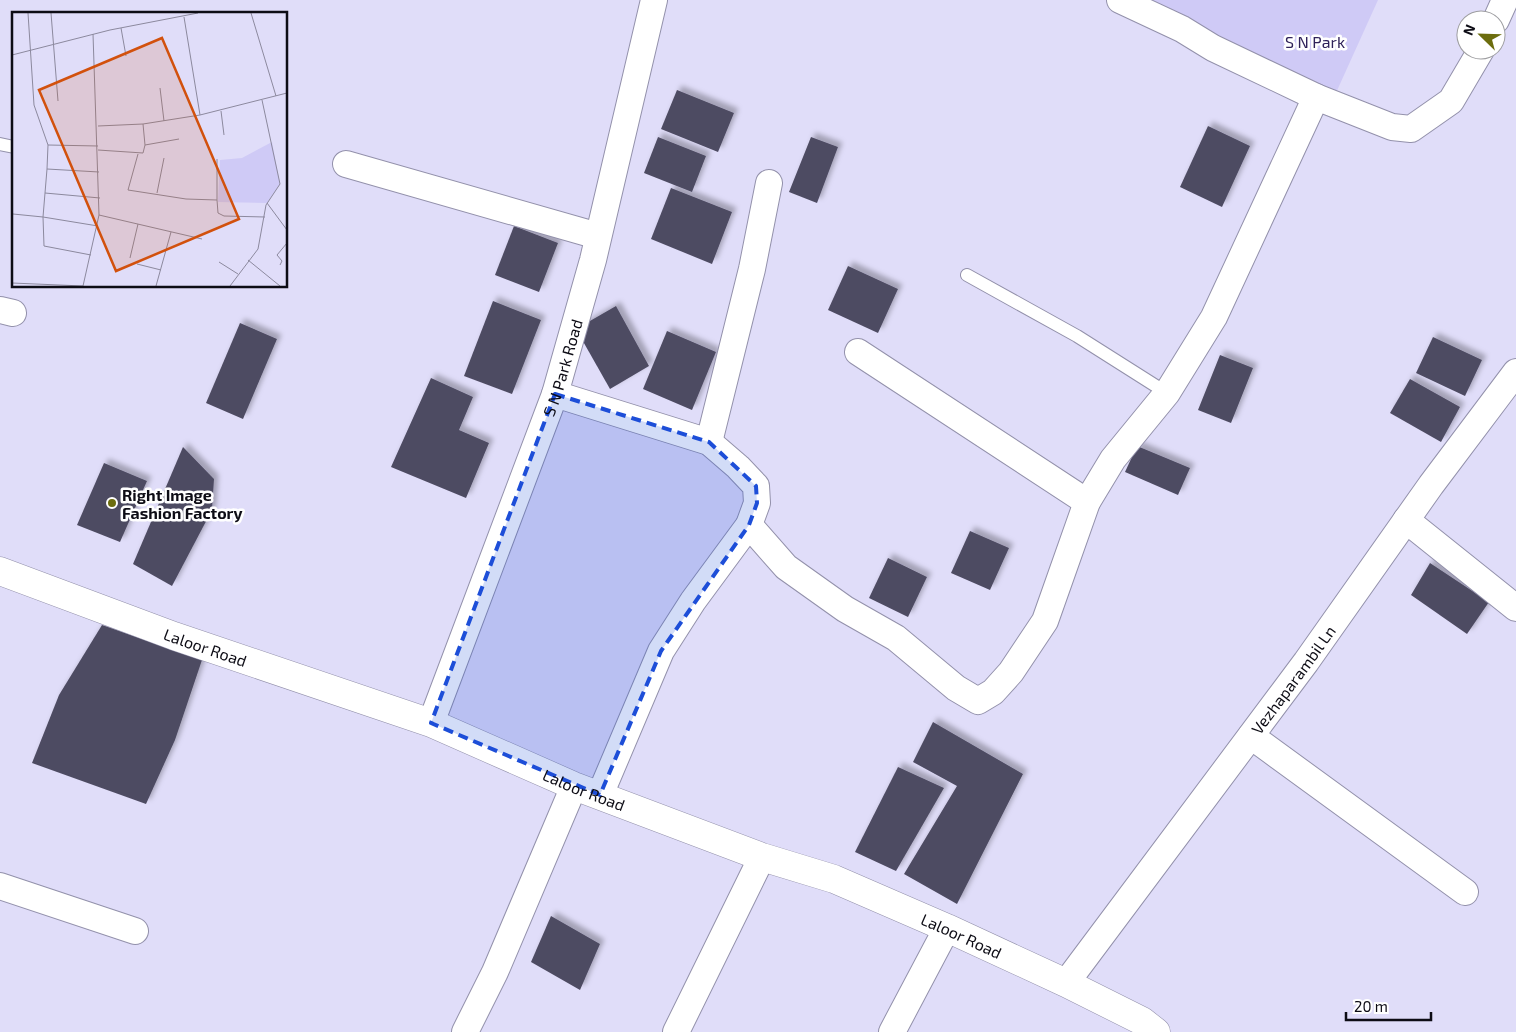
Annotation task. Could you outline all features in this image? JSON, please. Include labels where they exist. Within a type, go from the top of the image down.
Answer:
[{"type":"street","name":"S N Park Road","points":[[431,724],[555,394],[598,236],[654,0]]},
{"type":"street","points":[[1120,0],[1182,29],[1213,48],[1316,97],[1392,127],[1411,129],[1451,101],[1475,60]]},
{"type":"street","points":[[749,525],[786,567],[845,609],[896,638],[956,688],[978,701],[993,692],[1012,672],[1045,621],[1087,502],[1113,459],[1167,392],[1214,318],[1316,97]]},
{"type":"street","points":[[346,164],[598,236]]},
{"type":"street","points":[[709,442],[752,268],[769,183]]},
{"type":"street","points":[[858,352],[1087,502]]},
{"type":"street","name":"Vezhaparambil Ln","points":[[1066,984],[1306,662],[1431,485],[1516,372]]},
{"type":"street","points":[[555,394],[709,442],[738,467],[756,486],[757,503],[749,525],[693,601],[661,650],[600,795]]},
{"type":"street","points":[[1406,520],[1516,608]]},
{"type":"street","name":"Laloor Road","points":[[0,571],[174,636],[431,724],[574,786],[762,857],[834,879],[947,928],[1066,984],[1144,1028]]},
{"type":"street","points":[[1251,736],[1465,892]]},
{"type":"street","points":[[464,1032],[495,972],[574,786]]},
{"type":"street","points":[[676,1032],[762,857]]},
{"type":"street","points":[[0,886],[135,931]]},
{"type":"street","points":[[892,1032],[947,928]]},
{"type":"lane","points":[[967,275],[1077,336],[1167,392]]},
{"type":"highlighted area","points":[[555,394],[709,442],[756,486],[757,503],[749,525],[661,651],[600,795],[431,723]]},
{"type":"green space","name":"S N Park","points":[[1131,0],[1378,0],[1335,95]]},
{"type":"building","points":[[677,90],[734,113],[718,152],[661,129]]},
{"type":"building","points":[[1208,126],[1250,146],[1222,207],[1180,187]]},
{"type":"building","points":[[658,137],[706,156],[692,192],[644,173]]},
{"type":"building","points":[[811,137],[838,147],[817,203],[789,192]]},
{"type":"building","points":[[671,188],[732,212],[712,264],[651,239]]},
{"type":"building","points":[[514,226],[558,243],[539,292],[495,275]]},
{"type":"building","points":[[848,266],[898,289],[878,333],[828,310]]},
{"type":"building","points":[[493,301],[541,320],[512,394],[464,376]]},
{"type":"building","points":[[616,306],[649,366],[610,389],[576,329]]},
{"type":"building","points":[[240,323],[277,339],[243,419],[206,403]]},
{"type":"building","points":[[667,331],[716,352],[692,410],[643,389]]},
{"type":"building","points":[[1433,337],[1482,360],[1465,396],[1416,373]]},
{"type":"building","points":[[1220,355],[1253,368],[1231,423],[1198,410]]},
{"type":"building","points":[[431,378],[473,397],[459,430],[489,443],[466,498],[391,467]]},
{"type":"building","points":[[1410,379],[1460,407],[1441,442],[1390,413]]},
{"type":"building","points":[[1137,446],[1190,468],[1178,495],[1125,472]]},
{"type":"building","points":[[183,447],[214,479],[212,510],[172,586],[133,564]]},
{"type":"building","name":"Right Image Fashion Factory","points":[[104,463],[147,481],[120,542],[77,525]]},
{"type":"building","points":[[970,531],[1009,548],[990,590],[951,573]]},
{"type":"building","points":[[888,558],[927,577],[908,617],[869,598]]},
{"type":"building","points":[[1430,563],[1489,602],[1467,634],[1411,595]]},
{"type":"building","points":[[102,625],[202,660],[175,740],[146,804],[32,763],[59,695]]},
{"type":"building","points":[[933,722],[1023,774],[957,904],[904,874],[957,786],[913,762]]},
{"type":"building","points":[[898,767],[944,788],[896,871],[855,852]]},
{"type":"building","points":[[551,916],[600,944],[580,990],[531,962]]},
{"type":"place","name":"Right Image Fashion Factory","points":[[112,503]]}]
